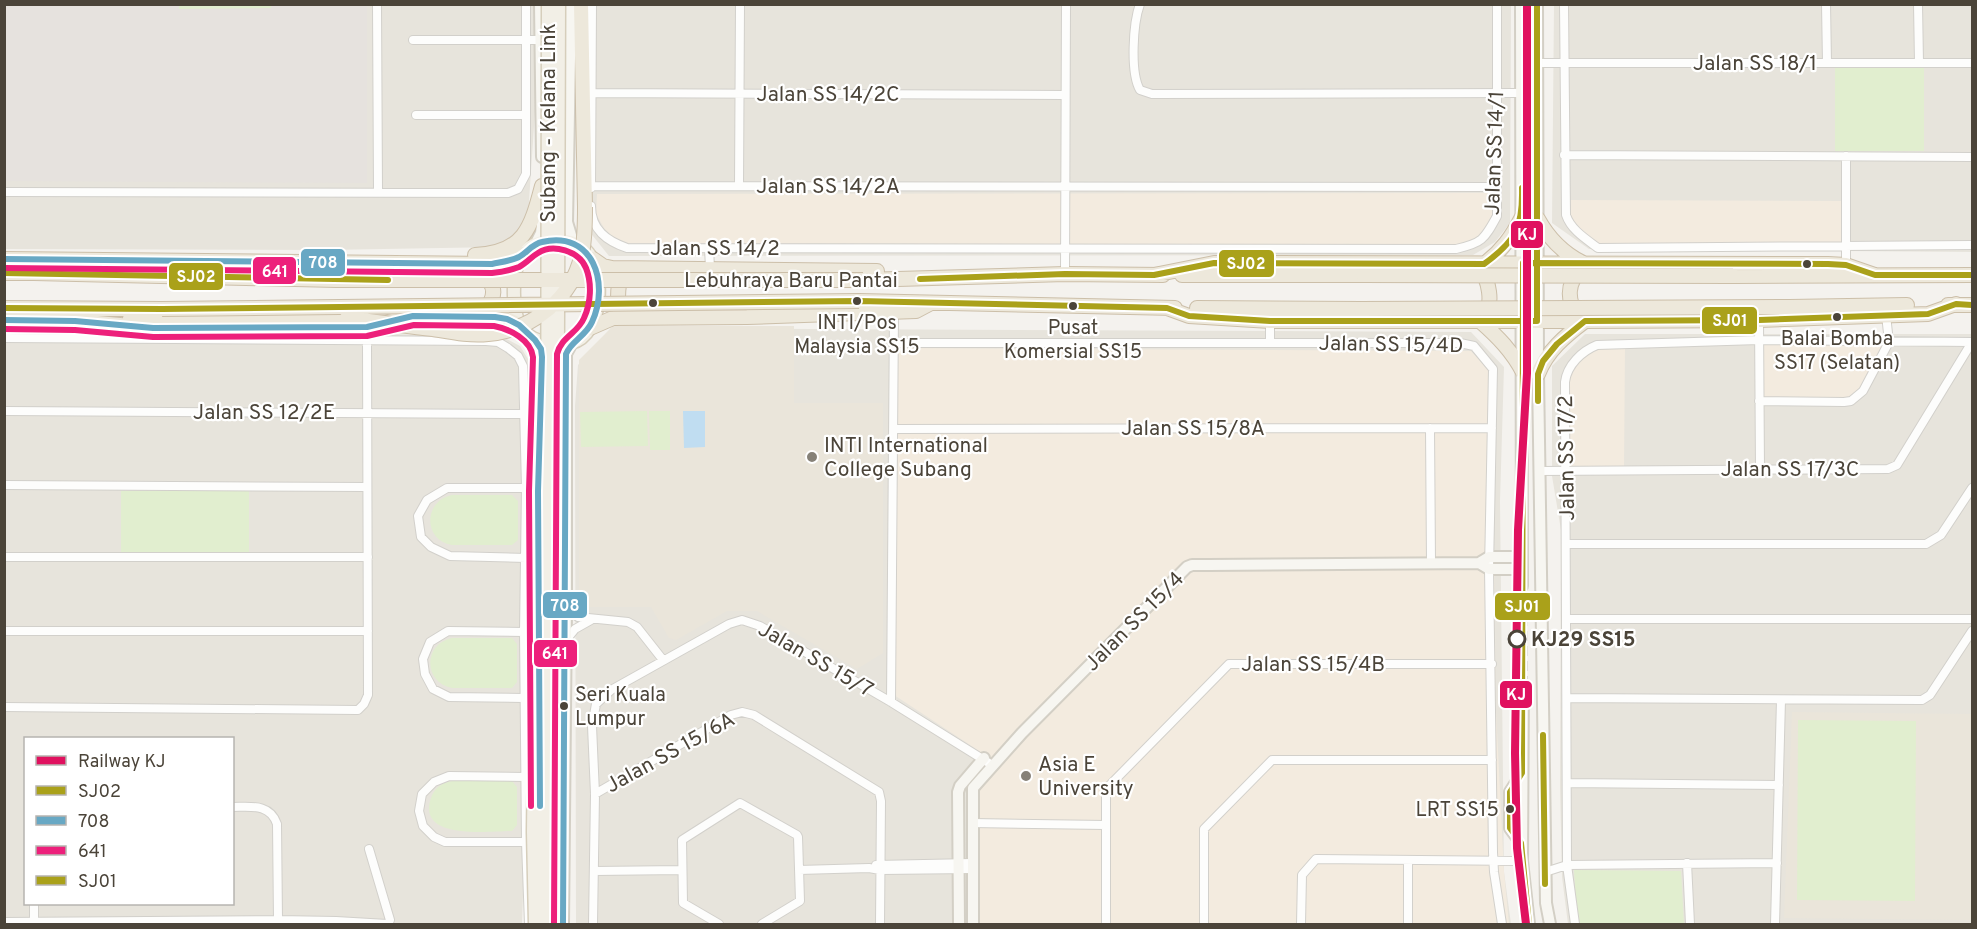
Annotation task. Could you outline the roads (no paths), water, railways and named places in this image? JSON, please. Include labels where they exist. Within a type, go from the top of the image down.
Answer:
[{"type":"highway","points":[[75,321],[245,315],[347,318],[471,334],[487,334],[504,332],[537,318],[554,305],[568,289],[582,255],[585,207],[581,4]]},
{"type":"highway","points":[[438,263],[460,256],[493,254],[514,244],[524,235],[533,218],[542,186]]},
{"type":"highway","points":[[1481,264],[1499,253],[1512,236],[1522,217]]},
{"type":"highway","points":[[1538,219],[1545,232],[1555,243],[1585,264]]},
{"type":"highway","points":[[4,259],[492,264],[507,262],[523,254]]},
{"type":"highway","points":[[593,259],[603,266],[622,268],[920,272],[944,279]]},
{"type":"highway","points":[[463,263],[487,277],[492,285],[491,302],[477,316]]},
{"type":"highway","points":[[1365,269],[1523,263],[1846,265],[1875,275]]},
{"type":"highway","points":[[1480,321],[1486,316],[1489,300],[1488,285],[1481,264]]},
{"type":"highway","points":[[1585,264],[1571,285],[1570,299],[1570,305],[1578,317],[1585,321]]},
{"type":"highway","points":[[622,268],[618,303],[624,318]]},
{"type":"highway","name":"Lebuhraya Baru Pantai","points":[[4,273],[336,280],[862,280],[1365,269],[1733,276],[1972,275]]},
{"type":"highway","name":"Lebuhraya Baru Pantai","points":[[4,308],[162,309],[859,301],[1083,308],[1361,309],[1972,305]]},
{"type":"highway","points":[[590,328],[613,318],[747,317],[916,311],[933,302]]},
{"type":"highway","points":[[1167,308],[1189,316],[1270,321],[1585,321],[1759,320],[1928,314],[1956,304]]},
{"type":"highway","points":[[4,320],[75,321],[153,328],[367,327],[413,316],[477,316],[507,320],[519,325]]},
{"type":"highway","points":[[1480,321],[1504,342],[1523,372]]},
{"type":"highway","points":[[1538,374],[1543,361],[1553,348],[1585,321]]},
{"type":"main road","points":[[540,4],[543,223],[536,243],[518,261],[514,279],[515,311],[519,325],[535,340],[541,349],[542,357],[538,537],[540,924]]},
{"type":"main road","name":"Subang - Kelana Link","points":[[546,924],[544,771],[547,576],[548,4]]},
{"type":"main road","name":"Subang - Kelana Link","points":[[556,924],[559,4]]},
{"type":"main road","points":[[571,4],[567,222],[573,242]]},
{"type":"main road","points":[[1521,4],[1523,263],[1538,374],[1545,872],[1546,903],[1550,924]]},
{"type":"main road","points":[[1522,586],[1523,372],[1538,263],[1537,4]]},
{"type":"main road","points":[[536,243],[557,240],[573,242],[585,249],[593,259],[597,275],[598,301],[595,316],[590,328],[572,343],[566,354],[563,924]]},
{"type":"main road","points":[[535,340],[572,343]]},
{"type":"main road","points":[[535,924],[533,832],[535,489],[539,450]]},
{"type":"main road","name":"Jalan SS 15/4","points":[[959,924],[958,792],[960,786],[1187,567],[1192,565],[1486,563],[1522,557]]},
{"type":"main road","name":"Jalan SS 15/4","points":[[1486,563],[1522,569]]},
{"type":"main road","points":[[1523,687],[1522,773],[1510,792],[1510,828],[1521,843],[1529,924]]},
{"type":"main road","name":"Jalan SS 15/4","points":[[973,924],[973,788],[988,761]]},
{"type":"street","points":[[377,4],[378,192]]},
{"type":"street","points":[[4,192],[498,194],[518,189],[525,174],[526,4]]},
{"type":"street","name":"Jalan SS 14/2","points":[[592,4],[591,214],[599,232],[610,242],[627,248],[1065,248]]},
{"type":"street","points":[[739,186],[740,4]]},
{"type":"street","points":[[1065,274],[1066,4]]},
{"type":"street","points":[[1140,4],[1135,16],[1137,85],[1140,90],[1152,94],[1520,93]]},
{"type":"street","name":"Jalan SS 14/1","points":[[1065,248],[1456,249],[1476,244],[1489,232],[1497,216],[1497,4]]},
{"type":"street","points":[[1564,4],[1566,215],[1568,221],[1582,236],[1598,248],[1972,245]]},
{"type":"street","points":[[1826,4],[1827,63]]},
{"type":"street","points":[[1918,4],[1919,63]]},
{"type":"street","points":[[413,40],[540,40]]},
{"type":"street","name":"Jalan SS 18/1","points":[[1537,63],[1972,63]]},
{"type":"street","name":"Jalan SS 14/2C","points":[[591,93],[1065,95]]},
{"type":"street","points":[[416,115],[526,115]]},
{"type":"street","points":[[1564,155],[1972,157]]},
{"type":"street","points":[[1846,156],[1846,265]]},
{"type":"street","name":"Jalan SS 14/2A","points":[[591,186],[1497,187]]},
{"type":"street","points":[[709,248],[710,268]]},
{"type":"street","points":[[1365,269],[1368,249]]},
{"type":"street","points":[[891,702],[894,312]]},
{"type":"street","points":[[1759,401],[1851,401],[1863,392],[1889,342],[1886,315]]},
{"type":"street","points":[[1759,320],[1760,470]]},
{"type":"street","points":[[1270,321],[1270,342]]},
{"type":"street","points":[[4,338],[114,337],[498,342],[518,356],[523,366],[526,488],[524,698],[529,924]]},
{"type":"street","name":"Jalan SS 17/2","points":[[1575,924],[1567,865],[1566,375],[1579,356],[1587,349],[1598,345],[1759,340],[1972,342]]},
{"type":"street","points":[[4,707],[358,710],[364,704],[368,695],[367,341]]},
{"type":"street","name":"Jalan SS 15/4D","points":[[894,342],[1460,343],[1473,346],[1493,369],[1486,563],[1491,664],[1494,861],[1502,924]]},
{"type":"street","name":"Jalan SS 17/3C","points":[[1539,471],[1888,469],[1897,465],[1972,342]]},
{"type":"street","name":"Jalan SS 12/2E","points":[[4,411],[524,414]]},
{"type":"street","points":[[1430,428],[1431,563]]},
{"type":"street","name":"Jalan SS 15/8A","points":[[894,429],[1492,428]]},
{"type":"street","points":[[4,485],[367,487]]},
{"type":"street","points":[[526,488],[447,488],[427,500],[418,516],[421,537],[430,547],[450,556],[526,558]]},
{"type":"street","points":[[1567,544],[1926,544],[1941,535],[1972,489]]},
{"type":"street","points":[[4,557],[368,557]]},
{"type":"street","points":[[566,609],[578,617],[592,620],[628,622],[637,627],[663,660]]},
{"type":"street","points":[[1566,619],[1972,619]]},
{"type":"street","points":[[566,641],[575,629],[592,620]]},
{"type":"street","name":"Jalan SS 15/7","points":[[594,871],[595,794],[592,726],[596,704],[611,690],[663,660],[729,624],[742,620],[760,626],[988,761]]},
{"type":"street","points":[[524,632],[448,630],[430,642],[423,659],[425,674],[433,689],[449,697],[524,698]]},
{"type":"street","points":[[4,631],[368,631]]},
{"type":"street","points":[[1567,698],[1922,700],[1930,695],[1972,631]]},
{"type":"street","name":"Jalan SS 15/4B","points":[[1106,924],[1106,789],[1229,664],[1491,664]]},
{"type":"street","points":[[1775,924],[1781,700]]},
{"type":"street","name":"Jalan SS 15/6A","points":[[595,794],[731,715],[742,711],[754,715],[879,792],[881,801],[880,924]]},
{"type":"street","points":[[1204,924],[1204,829],[1272,760],[1492,760]]},
{"type":"street","points":[[526,777],[449,776],[434,782],[422,794],[419,811],[423,826],[434,837],[445,842],[526,842]]},
{"type":"street","points":[[1567,783],[1779,784]]},
{"type":"street","points":[[720,924],[683,903],[682,838],[740,803],[797,835],[800,901],[762,924]]},
{"type":"street","points":[[234,807],[263,808],[275,817],[278,920]]},
{"type":"street","points":[[972,824],[1106,825]]},
{"type":"street","points":[[526,825],[540,825]]},
{"type":"street","points":[[4,922],[336,921],[356,918],[390,923],[369,849]]},
{"type":"street","points":[[1301,924],[1302,875],[1316,859],[1522,861]]},
{"type":"street","points":[[1408,860],[1408,924]]},
{"type":"street","points":[[1687,863],[1690,924]]},
{"type":"street","points":[[1545,872],[1567,865],[1777,864]]},
{"type":"street","points":[[799,870],[972,866]]},
{"type":"street","points":[[594,924],[594,871],[682,870]]},
{"type":"street","points":[[34,905],[34,921]]},
{"type":"water","points":[[683,411],[705,411],[705,447],[684,448]]},
{"type":"tunnel","points":[[1522,586],[1523,687]]},
{"type":"rail line","name":"KJ","points":[[1526,924],[1517,848],[1515,753],[1518,530],[1527,373],[1527,4]]},
{"type":"place","name":"INTI/Pos Malaysia SS15","points":[[857,301]]},
{"type":"place","name":"Pusat Komersial SS15","points":[[1073,306]]},
{"type":"place","name":"Balai Bomba SS17 (Selatan)","points":[[1837,317]]},
{"type":"place","name":"INTI International College Subang","points":[[812,457]]},
{"type":"place","name":"KJ29 SS15","points":[[1517,639]]},
{"type":"place","name":"Seri Kuala Lumpur","points":[[564,706]]},
{"type":"place","name":"Asia E University","points":[[1026,776]]},
{"type":"place","name":"LRT SS15","points":[[1510,809]]}]
